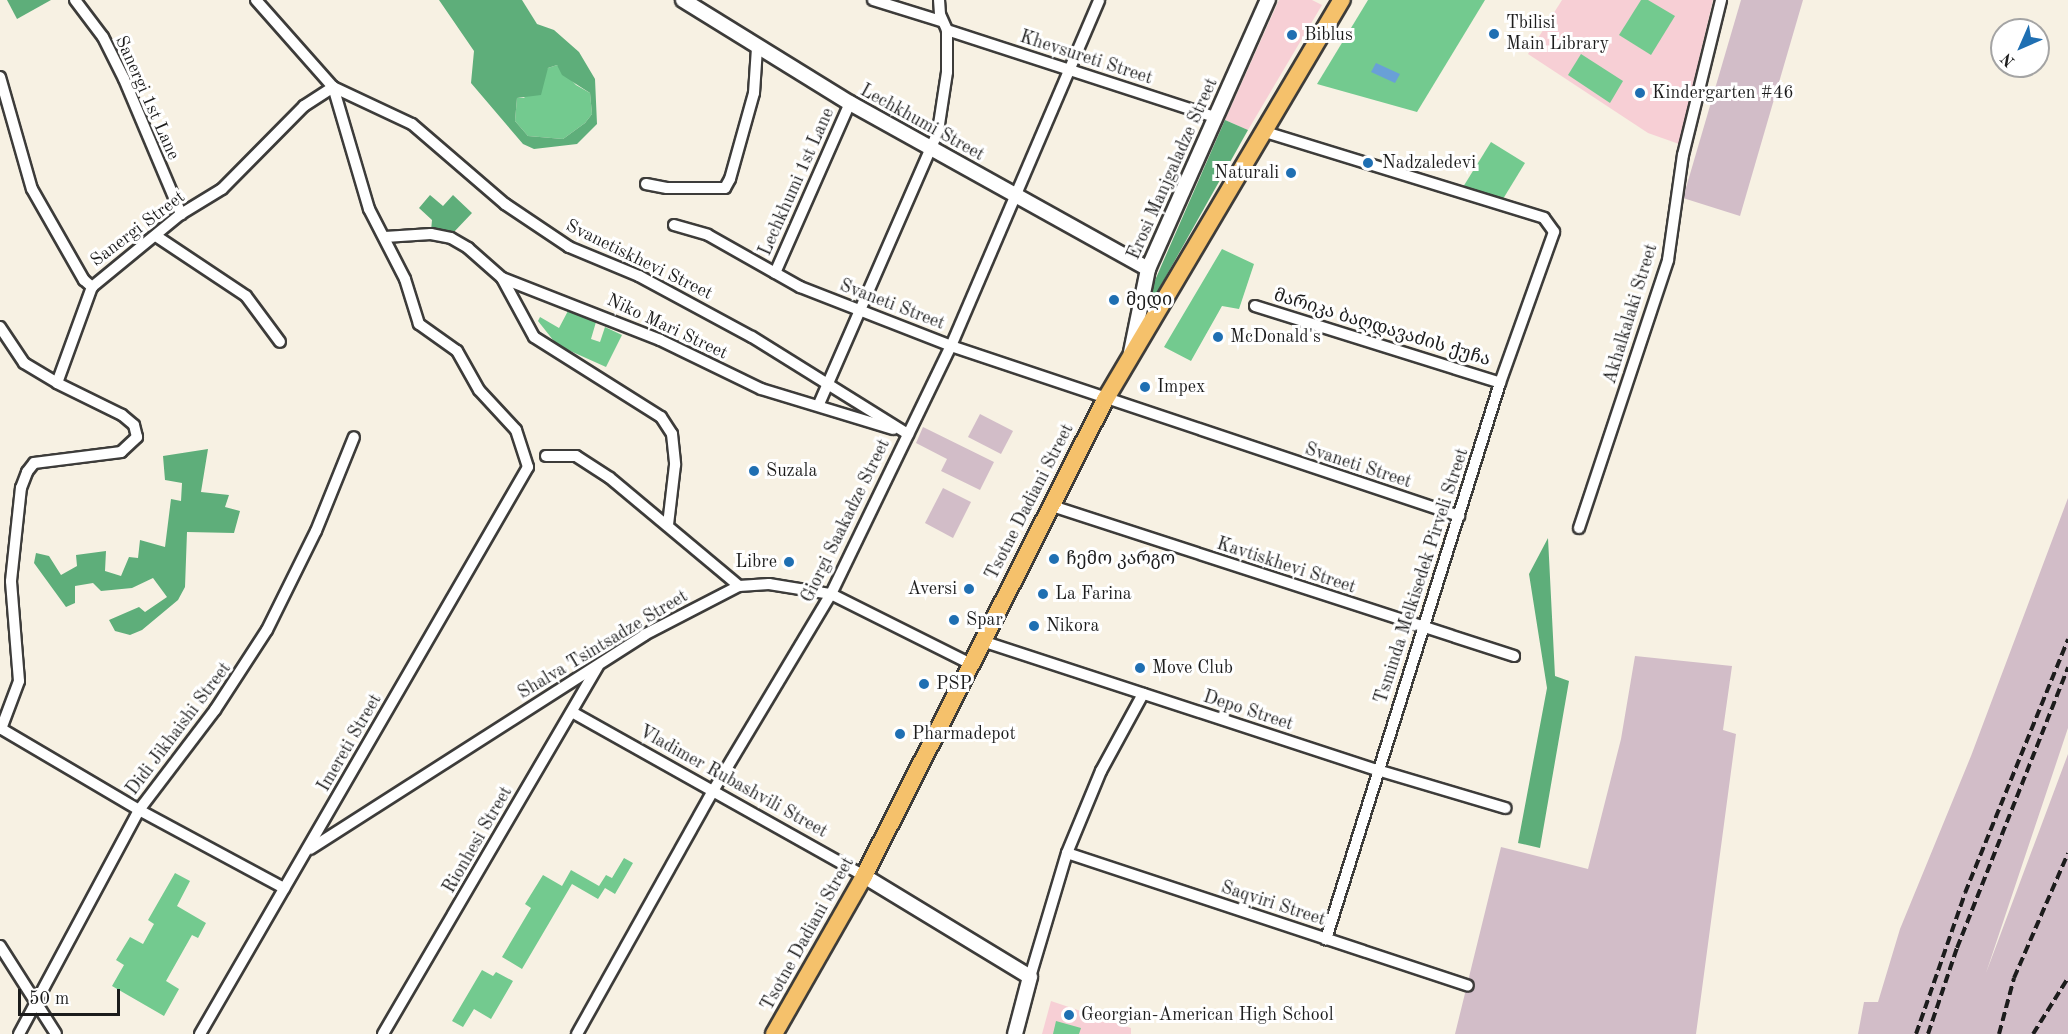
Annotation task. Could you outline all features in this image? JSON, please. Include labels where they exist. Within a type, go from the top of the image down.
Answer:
[{"type":"main road","name":"Tsotne Dadiani Street","points":[[774,1034],[864,876],[1049,505],[1105,400],[1262,131],[1342,0]]},
{"type":"street","name":"Sanergi 1st Lane","points":[[75,0],[102,37],[124,79],[181,214]]},
{"type":"street","points":[[256,0],[333,87],[369,208],[386,237],[431,234],[452,238],[502,278],[534,337],[661,417],[672,434],[675,465],[668,525]]},
{"type":"street","name":"Lechkhumi Street","points":[[683,0],[757,48],[850,103],[1148,269]]},
{"type":"street","name":"Khevsureti Street","points":[[873,0],[1070,71],[1215,117]]},
{"type":"street","points":[[819,404],[826,380],[862,312],[932,149],[944,105],[944,25],[939,0]]},
{"type":"street","name":"Giorgi Saakadze Street","points":[[577,1034],[713,791],[831,594],[951,346],[1099,0]]},
{"type":"street","name":"Erosi Manjgaladze Street","points":[[1129,359],[1148,269],[1268,0]]},
{"type":"street","name":"Akhalkalaki Street","points":[[1579,528],[1668,260],[1683,155],[1721,0]]},
{"type":"street","points":[[646,184],[667,188],[725,188],[754,93],[757,48]]},
{"type":"street","points":[[0,77],[32,189],[84,280],[92,287]]},
{"type":"street","name":"Sanergi Street","points":[[57,383],[92,287],[181,214],[222,189],[304,106],[333,87]]},
{"type":"street","name":"Svanetiskhevi Street","points":[[333,87],[405,119],[505,204],[569,247],[639,276],[826,380],[908,434]]},
{"type":"street","name":"Lechkhumi 1st Lane","points":[[775,273],[850,103]]},
{"type":"street","name":"Tsminda Melkisedek Pirveli Street","points":[[1262,131],[1544,218],[1552,225],[1554,232],[1500,382],[1326,939]]},
{"type":"street","name":"Svaneti Street","points":[[674,225],[708,235],[775,273],[862,312],[951,346],[1105,400],[1459,516]]},
{"type":"street","points":[[156,236],[246,296],[280,342]]},
{"type":"street","name":"Imereti Street","points":[[200,1034],[528,467],[516,430],[479,390],[457,351],[418,324],[405,279],[386,237]]},
{"type":"street","name":"Niko Mari Street","points":[[502,278],[650,335],[761,390],[819,404],[908,434]]},
{"type":"street","name":"მარიკა ბაღდავაძის ქუჩა","points":[[1255,306],[1500,382]]},
{"type":"street","points":[[0,327],[24,363],[57,383],[122,415],[134,425],[137,437],[121,452],[34,463],[21,488],[11,581],[19,681],[1,728],[139,810],[284,888]]},
{"type":"street","name":"Didi Jikhaishi Street","points":[[19,1034],[139,810],[215,710],[267,630],[316,531],[354,437]]},
{"type":"street","points":[[546,456],[576,456],[668,525],[739,586]]},
{"type":"street","name":"Kavtiskhevi Street","points":[[1049,505],[1514,656]]},
{"type":"street","name":"Shalva Tsintsadze Street","points":[[307,850],[644,635],[739,586],[769,584],[831,594],[971,664]]},
{"type":"street","name":"Depo Street","points":[[982,641],[1377,770],[1505,808]]},
{"type":"street","name":"Rionhesi Street","points":[[383,1034],[600,663]]},
{"type":"street","points":[[1015,1034],[1067,853],[1101,771],[1143,694]]},
{"type":"street","name":"Vladimer Rubashvili Street","points":[[572,712],[864,876],[1030,976]]},
{"type":"street","name":"Saqviri Street","points":[[1067,853],[1468,986]]},
{"type":"street","points":[[0,946],[56,1034]]},
{"type":"shaded area","points":[[1279,0],[1312,0],[1322,5],[1248,130],[1225,120]]},
{"type":"shaded area","name":"Kindergarten #46","points":[[1562,0],[1713,0],[1679,144],[1648,133],[1528,54]]},
{"type":"shaded area","points":[[1741,0],[1803,0],[1740,216],[1683,198]]},
{"type":"shaded area","points":[[980,414],[1013,431],[1001,454],[968,437]]},
{"type":"shaded area","points":[[923,427],[994,462],[980,490],[941,471],[947,459],[916,443]]},
{"type":"shaded area","points":[[943,488],[971,502],[953,538],[925,523]]},
{"type":"shaded area","points":[[2068,498],[2068,728],[1986,973],[2068,754],[2068,1034],[1858,1034],[1864,1002],[1878,1002],[1900,929],[1971,756]]},
{"type":"shaded area","points":[[1635,656],[1732,666],[1723,730],[1736,734],[1696,1034],[1455,1034],[1501,847],[1588,869],[1621,739]]},
{"type":"shaded area","name":"Georgian-American High School","points":[[1051,1001],[1131,1028],[1131,1034],[1042,1034]]},
{"type":"green space","points":[[7,0],[51,0],[17,19]]},
{"type":"green space","points":[[439,0],[522,0],[537,24],[554,30],[579,52],[595,79],[597,124],[577,144],[534,149],[523,144],[471,83],[474,51]],"holes":[[[557,65],[562,75],[590,93],[592,114],[585,123],[563,139],[528,136],[515,121],[517,98],[541,95],[548,68]]]},
{"type":"green space","points":[[1368,0],[1485,0],[1417,112],[1317,84]]},
{"type":"green space","points":[[1641,0],[1648,0],[1675,16],[1651,55],[1619,35]]},
{"type":"green space","points":[[1581,54],[1623,81],[1610,103],[1568,75]]},
{"type":"green space","points":[[557,65],[576,85],[590,93],[592,114],[585,123],[563,139],[528,136],[515,121],[517,98],[524,98],[548,68]]},
{"type":"green space","points":[[1225,120],[1248,130],[1146,312],[1142,310]]},
{"type":"green space","points":[[1491,142],[1525,163],[1503,199],[1463,187]]},
{"type":"green space","points":[[430,195],[443,206],[453,195],[472,213],[453,233],[431,231],[432,220],[419,208]]},
{"type":"green space","points":[[1222,249],[1254,264],[1239,309],[1222,306],[1191,361],[1164,347]]},
{"type":"green space","points":[[569,309],[596,322],[591,339],[600,342],[605,327],[622,335],[606,367],[557,345],[538,321],[540,317],[559,328]]},
{"type":"green space","points":[[208,449],[201,492],[229,495],[225,507],[240,511],[234,533],[187,532],[185,587],[178,600],[142,630],[130,635],[115,631],[109,620],[139,607],[145,612],[167,597],[153,578],[132,588],[101,591],[93,583],[75,586],[75,603],[66,607],[34,563],[36,553],[49,556],[61,575],[77,566],[76,555],[106,551],[105,571],[121,576],[129,557],[138,558],[140,540],[165,547],[171,499],[181,501],[182,483],[165,480],[163,456]]},
{"type":"green space","points":[[1548,538],[1555,676],[1569,681],[1540,848],[1518,843],[1547,688],[1529,574]]},
{"type":"green space","points":[[624,858],[633,863],[615,894],[605,888],[598,899],[572,884],[522,969],[502,957],[531,908],[525,904],[543,875],[562,886],[571,870],[599,886],[606,875],[612,878]]},
{"type":"green space","points":[[175,873],[190,881],[177,906],[206,923],[198,938],[192,935],[166,981],[179,989],[164,1016],[112,986],[124,965],[116,960],[130,937],[143,944],[154,924],[148,920]]},
{"type":"green space","points":[[482,970],[493,976],[496,972],[513,981],[491,1019],[474,1009],[463,1027],[452,1021]]},
{"type":"green space","points":[[1056,1021],[1081,1028],[1079,1034],[1053,1034]]},
{"type":"water","points":[[1376,63],[1400,74],[1395,83],[1371,72]]},
{"type":"railway","points":[[1916,1034],[1965,893],[2068,639]]},
{"type":"railway","points":[[1928,1034],[1957,948],[2068,667]]},
{"type":"railway","points":[[1999,1034],[2014,978],[2068,853]]},
{"type":"railway","points":[[2033,1034],[2068,978]]},
{"type":"place","name":"Tbilisi Main Library","points":[[1494,34]]},
{"type":"place","name":"Biblus","points":[[1292,35]]},
{"type":"place","name":"Kindergarten #46","points":[[1640,93]]},
{"type":"place","name":"Nadzaledevi","points":[[1368,163]]},
{"type":"place","name":"Naturali","points":[[1291,173]]},
{"type":"place","name":"მედი","points":[[1114,300]]},
{"type":"place","name":"McDonald's","points":[[1218,337]]},
{"type":"place","name":"Impex","points":[[1145,387]]},
{"type":"place","name":"Suzala","points":[[754,471]]},
{"type":"place","name":"ჩემო კარგო","points":[[1054,559]]},
{"type":"place","name":"Libre","points":[[789,562]]},
{"type":"place","name":"Aversi","points":[[969,589]]},
{"type":"place","name":"La Farina","points":[[1043,594]]},
{"type":"place","name":"Spar","points":[[954,620]]},
{"type":"place","name":"Nikora","points":[[1034,626]]},
{"type":"place","name":"Move Club","points":[[1140,668]]},
{"type":"place","name":"PSP","points":[[924,684]]},
{"type":"place","name":"Pharmadepot","points":[[900,734]]},
{"type":"place","name":"Georgian-American High School","points":[[1069,1015]]}]
